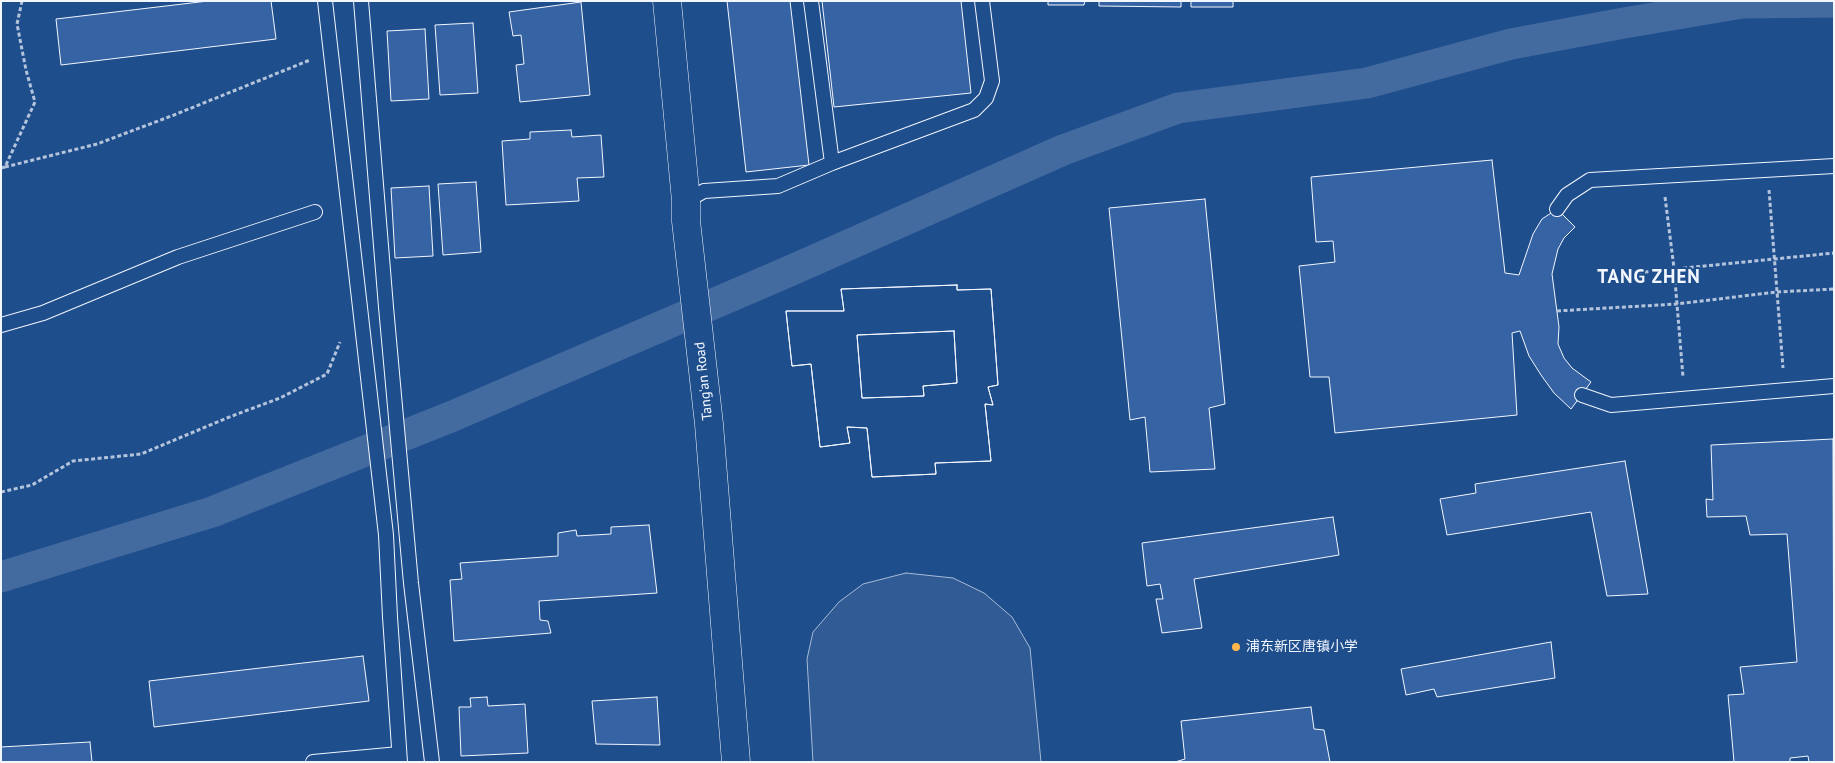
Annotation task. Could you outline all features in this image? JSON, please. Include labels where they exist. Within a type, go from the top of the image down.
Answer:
[{"type":"street","name":"Tang'an Road","points":[[667,1],[686,211],[709,424],[736,762]]},
{"type":"lane","points":[[313,762],[399,758],[386,535],[325,1]]},
{"type":"lane","points":[[361,1],[411,583],[432,762]]},
{"type":"lane","points":[[811,1],[832,163]]},
{"type":"lane","points":[[686,211],[704,191],[778,186],[832,163],[974,110],[986,98],[992,81],[982,1]]},
{"type":"lane","points":[[1557,209],[1567,195],[1590,180],[1834,166]]},
{"type":"lane","points":[[1,324],[43,313],[178,257],[315,212]]},
{"type":"lane","points":[[1582,395],[1611,405],[1834,386]]},
{"type":"path","points":[[3,168],[35,102],[26,70],[17,24],[22,1]]},
{"type":"path","points":[[3,168],[97,144],[174,115],[301,62],[331,54]]},
{"type":"path","points":[[1767,170],[1785,390]]},
{"type":"path","points":[[1663,176],[1674,268],[1684,399]]},
{"type":"path","points":[[1625,274],[1834,253]]},
{"type":"path","points":[[1557,311],[1676,304],[1777,292],[1834,290]]},
{"type":"path","points":[[1,492],[32,485],[73,461],[141,454],[280,398],[327,374],[344,334],[360,308]]},
{"type":"shaded area","points":[[906,573],[953,578],[984,593],[1012,617],[1030,648],[1041,762],[813,762],[807,659],[813,632],[839,602],[863,584]]},
{"type":"building","points":[[208,1],[271,1],[276,39],[61,65],[56,19]]},
{"type":"building","points":[[727,1],[790,1],[809,165],[746,172]]},
{"type":"building","points":[[822,1],[961,1],[971,93],[834,107]]},
{"type":"building","points":[[1048,1],[1085,1],[1084,5],[1048,5]]},
{"type":"building","points":[[1099,1],[1181,1],[1181,7],[1099,6]]},
{"type":"building","points":[[1191,1],[1233,1],[1233,7],[1191,7]]},
{"type":"building","points":[[581,2],[590,95],[520,102],[516,65],[524,64],[521,35],[513,36],[509,12]]},
{"type":"building","points":[[473,23],[478,93],[440,95],[435,25]]},
{"type":"building","points":[[425,29],[429,99],[391,101],[387,31]]},
{"type":"building","points":[[571,130],[572,137],[601,135],[604,177],[577,178],[579,201],[506,205],[502,141],[530,139],[530,132]]},
{"type":"building","points":[[1492,160],[1505,273],[1519,275],[1533,234],[1542,219],[1557,209],[1575,227],[1564,238],[1558,249],[1552,274],[1559,327],[1558,344],[1564,358],[1572,368],[1591,382],[1571,409],[1554,393],[1541,375],[1529,356],[1520,331],[1512,333],[1517,415],[1335,433],[1329,377],[1310,377],[1299,266],[1335,262],[1333,241],[1316,242],[1311,177]]},
{"type":"building","points":[[476,182],[481,252],[443,255],[438,184]]},
{"type":"building","points":[[429,186],[433,256],[395,258],[391,188]]},
{"type":"building","points":[[1205,199],[1225,404],[1209,408],[1215,469],[1150,472],[1145,417],[1130,420],[1109,208]]},
{"type":"building","points":[[957,285],[957,290],[991,289],[998,385],[988,387],[993,405],[985,404],[991,461],[935,463],[936,474],[872,477],[867,428],[847,427],[850,443],[820,447],[811,364],[792,366],[786,311],[844,311],[841,289]],"holes":[[[954,331],[957,383],[923,386],[924,396],[862,398],[857,335]]]},
{"type":"building","points":[[957,285],[957,290],[991,289],[998,385],[988,387],[993,405],[985,404],[991,461],[935,463],[936,474],[872,477],[867,428],[847,427],[850,443],[820,447],[811,364],[792,366],[786,311],[844,311],[841,289]]},
{"type":"building","points":[[954,331],[957,383],[923,386],[924,396],[862,398],[857,335]]},
{"type":"building","points":[[1833,439],[1834,762],[1809,762],[1808,756],[1790,758],[1790,762],[1734,762],[1728,695],[1744,694],[1740,667],[1797,662],[1787,534],[1750,535],[1746,516],[1707,517],[1706,499],[1713,500],[1711,445]]},
{"type":"building","points":[[1625,461],[1648,594],[1607,596],[1591,512],[1447,535],[1440,499],[1476,493],[1475,484]]},
{"type":"building","points":[[1333,517],[1339,555],[1194,579],[1202,628],[1162,633],[1156,599],[1163,599],[1160,584],[1147,586],[1142,543]]},
{"type":"building","points":[[649,525],[657,593],[539,601],[540,620],[548,621],[551,633],[454,641],[450,580],[462,579],[460,563],[558,556],[558,533],[576,530],[577,536],[611,534],[611,527]]},
{"type":"building","points":[[1551,642],[1555,678],[1437,697],[1434,689],[1406,695],[1401,669]]},
{"type":"building","points":[[363,656],[369,701],[154,727],[149,681]]},
{"type":"building","points":[[487,697],[488,706],[525,704],[528,753],[461,756],[459,707],[471,707],[470,698]]},
{"type":"building","points":[[657,697],[660,745],[596,744],[592,701]]},
{"type":"building","points":[[1311,707],[1314,729],[1324,730],[1330,762],[1175,762],[1185,759],[1181,721]]},
{"type":"building","points":[[90,742],[92,762],[1,762],[1,747]]},
{"type":"waterway","points":[[1,577],[212,512],[453,416],[792,270],[1063,150],[1178,108],[1367,83],[1511,44],[1742,3],[1834,2]]},
{"type":"place","name":"浦东新区唐镇小学","points":[[1236,647]]},
{"type":"district","name":"TANG ZHEN","points":[[1649,278]]}]
